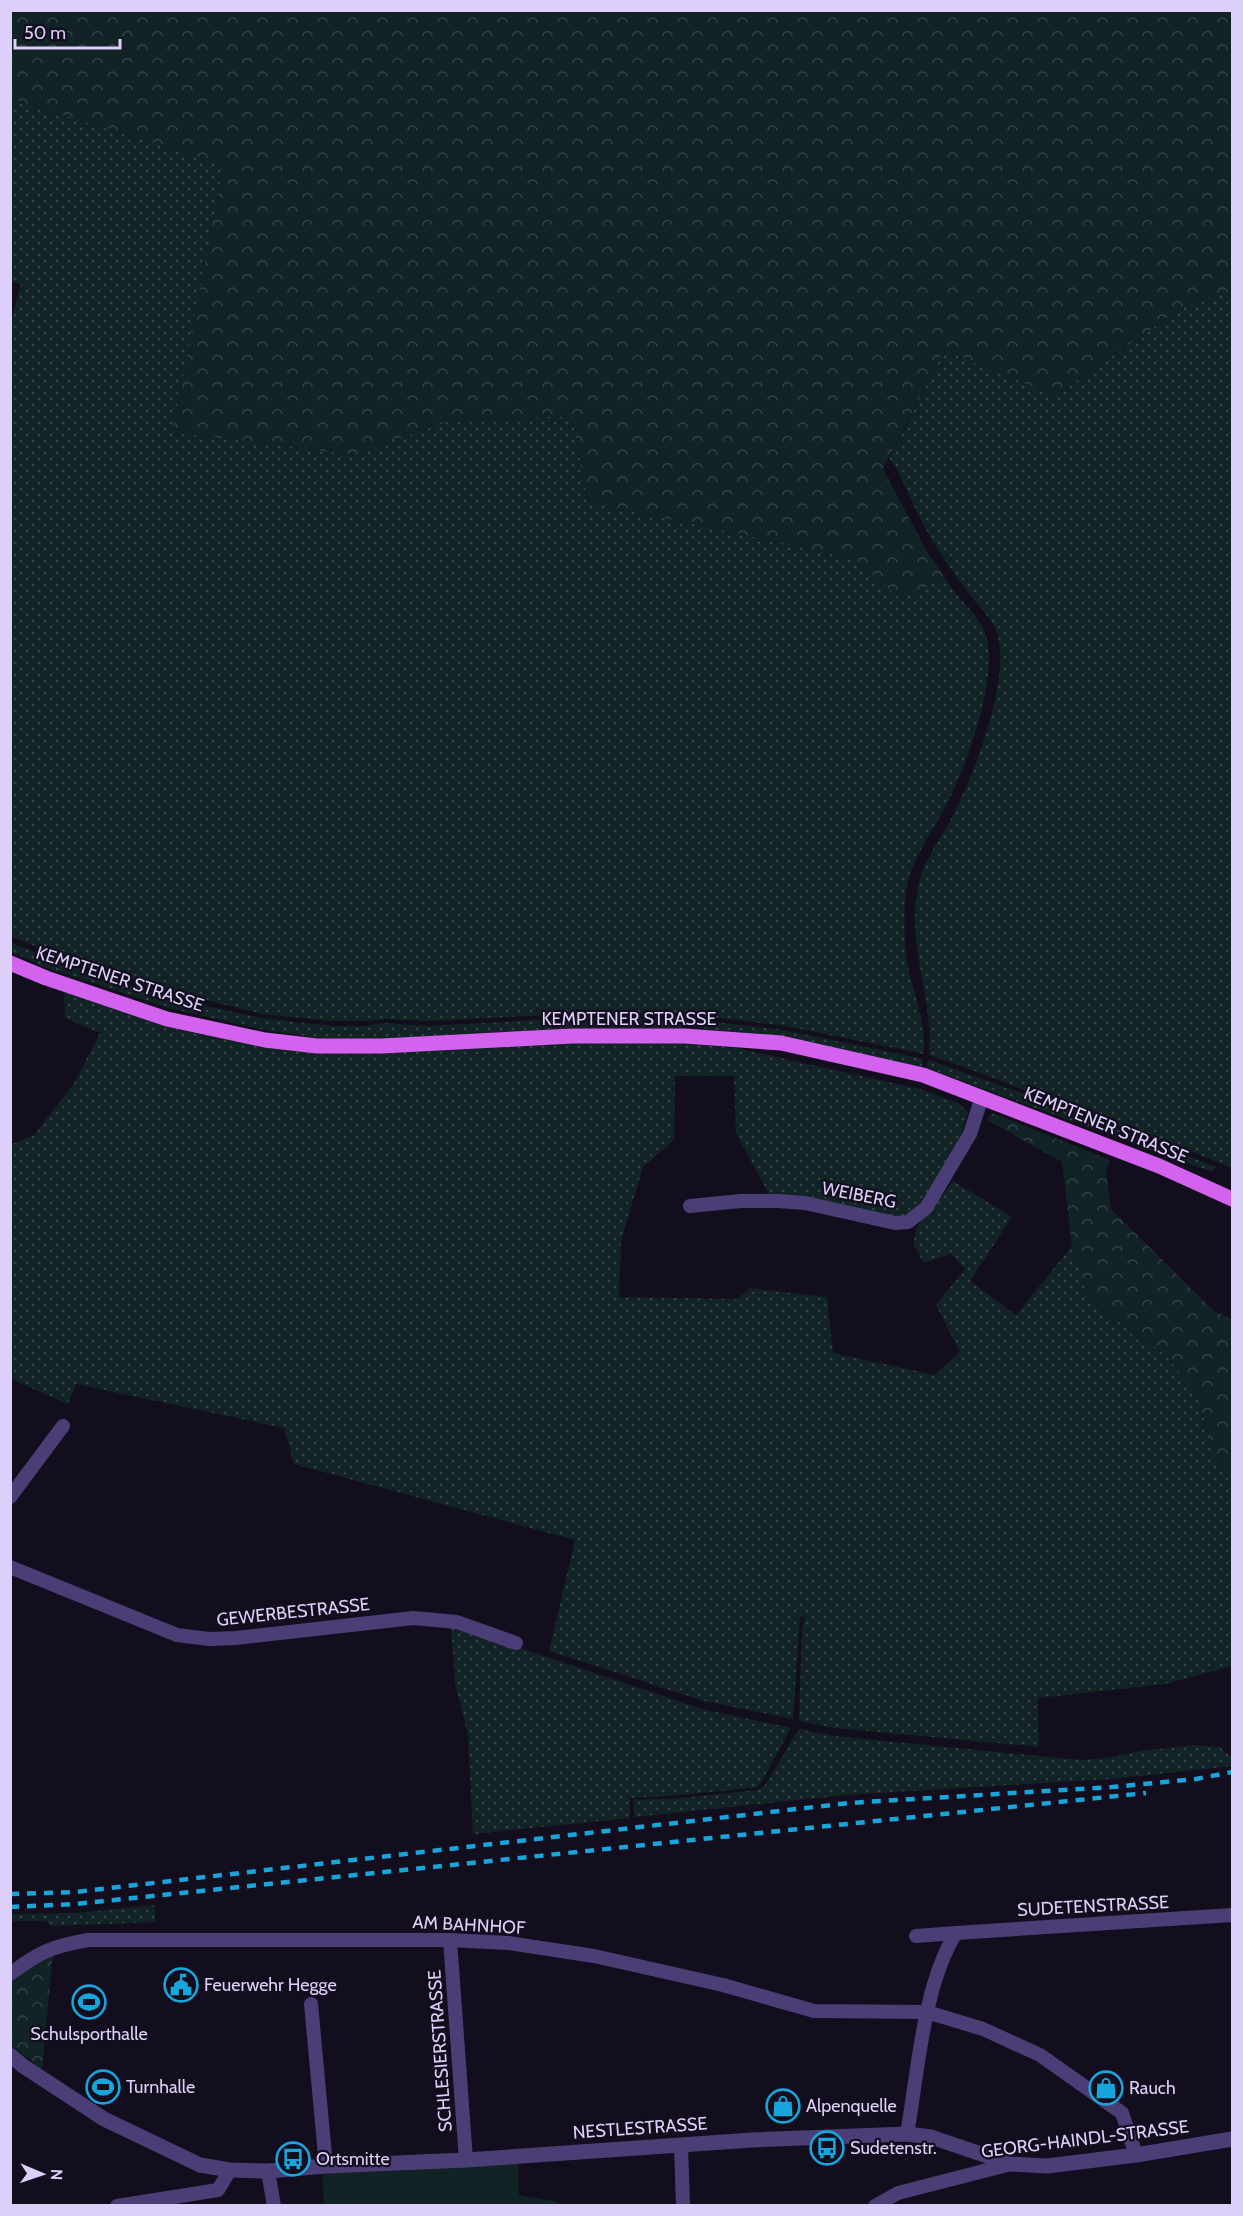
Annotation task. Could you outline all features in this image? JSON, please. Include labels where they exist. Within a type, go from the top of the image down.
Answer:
[{"type":"main road","name":"KEMPTENER STRASSE","points":[[10,963],[46,978],[167,1019],[265,1040],[317,1046],[382,1046],[572,1036],[685,1036],[770,1042],[923,1075],[1159,1166],[1233,1199]]},
{"type":"street","name":"WEIBERG","points":[[690,1206],[778,1201],[805,1203],[895,1223],[908,1222],[926,1208],[940,1187],[970,1134],[982,1096]]},
{"type":"street","points":[[10,1497],[63,1426]]},
{"type":"street","name":"GEWERBESTRASSE","points":[[10,1568],[177,1635],[209,1639],[236,1638],[413,1618],[457,1622],[516,1643]]},
{"type":"street","name":"SUDETENSTRASSE","points":[[916,1936],[1233,1915]]},
{"type":"street","points":[[907,2134],[927,2012],[945,1950],[956,1933]]},
{"type":"street","name":"AM BAHNHOF","points":[[10,1974],[35,1956],[58,1946],[88,1940],[450,1940],[508,1943],[594,1956],[723,1985],[814,2011],[927,2012],[992,2032],[1040,2055],[1122,2113],[1136,2155]]},
{"type":"street","name":"SCHLESIERSTRASSE","points":[[450,1940],[465,2160]]},
{"type":"street","points":[[311,2004],[326,2166]]},
{"type":"street","name":"NESTLESTRASSE","points":[[10,2055],[104,2119],[200,2165],[230,2170],[268,2171],[397,2161],[465,2160],[681,2145],[907,2134],[931,2137],[1011,2164]]},
{"type":"street","name":"GEORG-HAINDL-STRASSE","points":[[875,2205],[898,2193],[1011,2164],[1047,2166],[1136,2155],[1233,2139]]},
{"type":"street","points":[[681,2145],[683,2205]]},
{"type":"street","points":[[117,2205],[218,2190],[230,2170]]},
{"type":"street","points":[[268,2171],[274,2205]]},
{"type":"green space","points":[[10,11],[1232,11],[1232,290],[1184,306],[1055,396],[944,350],[883,469],[926,550],[945,578],[900,599],[854,558],[588,502],[572,416],[449,421],[354,455],[172,432],[224,165],[11,99]]},
{"type":"green space","points":[[11,99],[224,165],[173,432],[354,455],[449,421],[572,416],[588,502],[854,558],[900,598],[945,578],[982,626],[989,651],[988,674],[978,724],[960,774],[951,796],[917,858],[907,887],[904,921],[906,955],[921,1016],[924,1054],[785,1026],[686,1014],[569,1014],[428,1021],[384,1019],[331,1021],[262,1014],[169,991],[55,954],[10,936],[10,325],[21,284],[11,281]]},
{"type":"green space","points":[[1232,290],[1232,1168],[929,1055],[928,1013],[915,930],[918,888],[924,868],[962,797],[981,749],[996,695],[1000,670],[1000,647],[993,624],[934,543],[894,464],[889,459],[944,350],[1055,396],[1184,306]]},
{"type":"green space","points":[[10,942],[54,960],[167,997],[261,1018],[331,1026],[366,1026],[385,1023],[428,1026],[570,1018],[685,1019],[683,1028],[573,1028],[381,1039],[319,1038],[265,1030],[169,1008],[50,969],[11,952]]},
{"type":"green space","points":[[64,990],[195,1033],[264,1046],[685,1043],[736,1048],[920,1089],[958,1103],[968,1112],[953,1154],[945,1169],[917,1208],[907,1216],[894,1218],[770,1196],[736,1133],[734,1076],[675,1076],[674,1140],[643,1167],[621,1241],[619,1297],[738,1299],[750,1288],[827,1297],[833,1353],[935,1375],[960,1352],[936,1305],[965,1269],[951,1254],[924,1263],[913,1244],[918,1225],[953,1181],[1012,1217],[970,1281],[1016,1315],[1072,1246],[1092,1303],[1161,1351],[1197,1391],[1216,1461],[1232,1483],[1232,1666],[1165,1684],[1038,1698],[1039,1747],[835,1728],[799,1721],[802,1630],[805,1617],[800,1616],[793,1719],[704,1701],[549,1651],[575,1540],[294,1464],[284,1428],[76,1384],[68,1404],[11,1379],[10,1145],[34,1135],[73,1085],[100,1033],[65,1018]]},
{"type":"green space","points":[[689,1019],[784,1030],[923,1059],[921,1068],[782,1037],[688,1027]]},
{"type":"green space","points":[[928,1060],[1165,1146],[1161,1154],[927,1068]]},
{"type":"green space","points":[[992,1113],[1110,1160],[1106,1171],[1111,1209],[1213,1310],[1232,1320],[1232,1483],[1216,1461],[1197,1391],[1161,1351],[1092,1303],[1072,1246],[1062,1162],[987,1120]]},
{"type":"green space","points":[[1169,1148],[1215,1167],[1213,1172],[1167,1156]]},
{"type":"green space","points":[[451,1625],[702,1709],[791,1728],[757,1787],[630,1798],[630,1818],[473,1834],[468,1735],[455,1683]]},
{"type":"green space","points":[[799,1729],[834,1736],[1081,1760],[1193,1745],[1220,1747],[1232,1758],[1232,1766],[1111,1779],[846,1795],[635,1817],[633,1800],[682,1798],[758,1790],[765,1785]]},
{"type":"green space","points":[[155,1905],[155,1922],[51,1926],[46,1921],[11,1921],[11,1914],[76,1913]]},
{"type":"green space","points":[[53,1953],[42,2070],[11,2045],[11,1980]]},
{"type":"green space","points":[[518,2162],[519,2195],[558,2202],[558,2205],[324,2205],[322,2171]]},
{"type":"railway","points":[[10,1894],[75,1892],[849,1803],[1112,1787],[1196,1779],[1232,1772]]},
{"type":"railway","points":[[10,1907],[75,1904],[1146,1793]]},
{"type":"place","name":"Feuerwehr Hegge","points":[[181,1985]]},
{"type":"place","name":"Schulsporthalle","points":[[89,2002]]},
{"type":"place","name":"Turnhalle","points":[[103,2087]]},
{"type":"place","name":"Rauch","points":[[1106,2088]]},
{"type":"place","name":"Alpenquelle","points":[[783,2106]]},
{"type":"place","name":"Sudetenstr.","points":[[827,2148]]},
{"type":"place","name":"Ortsmitte","points":[[293,2159]]}]
